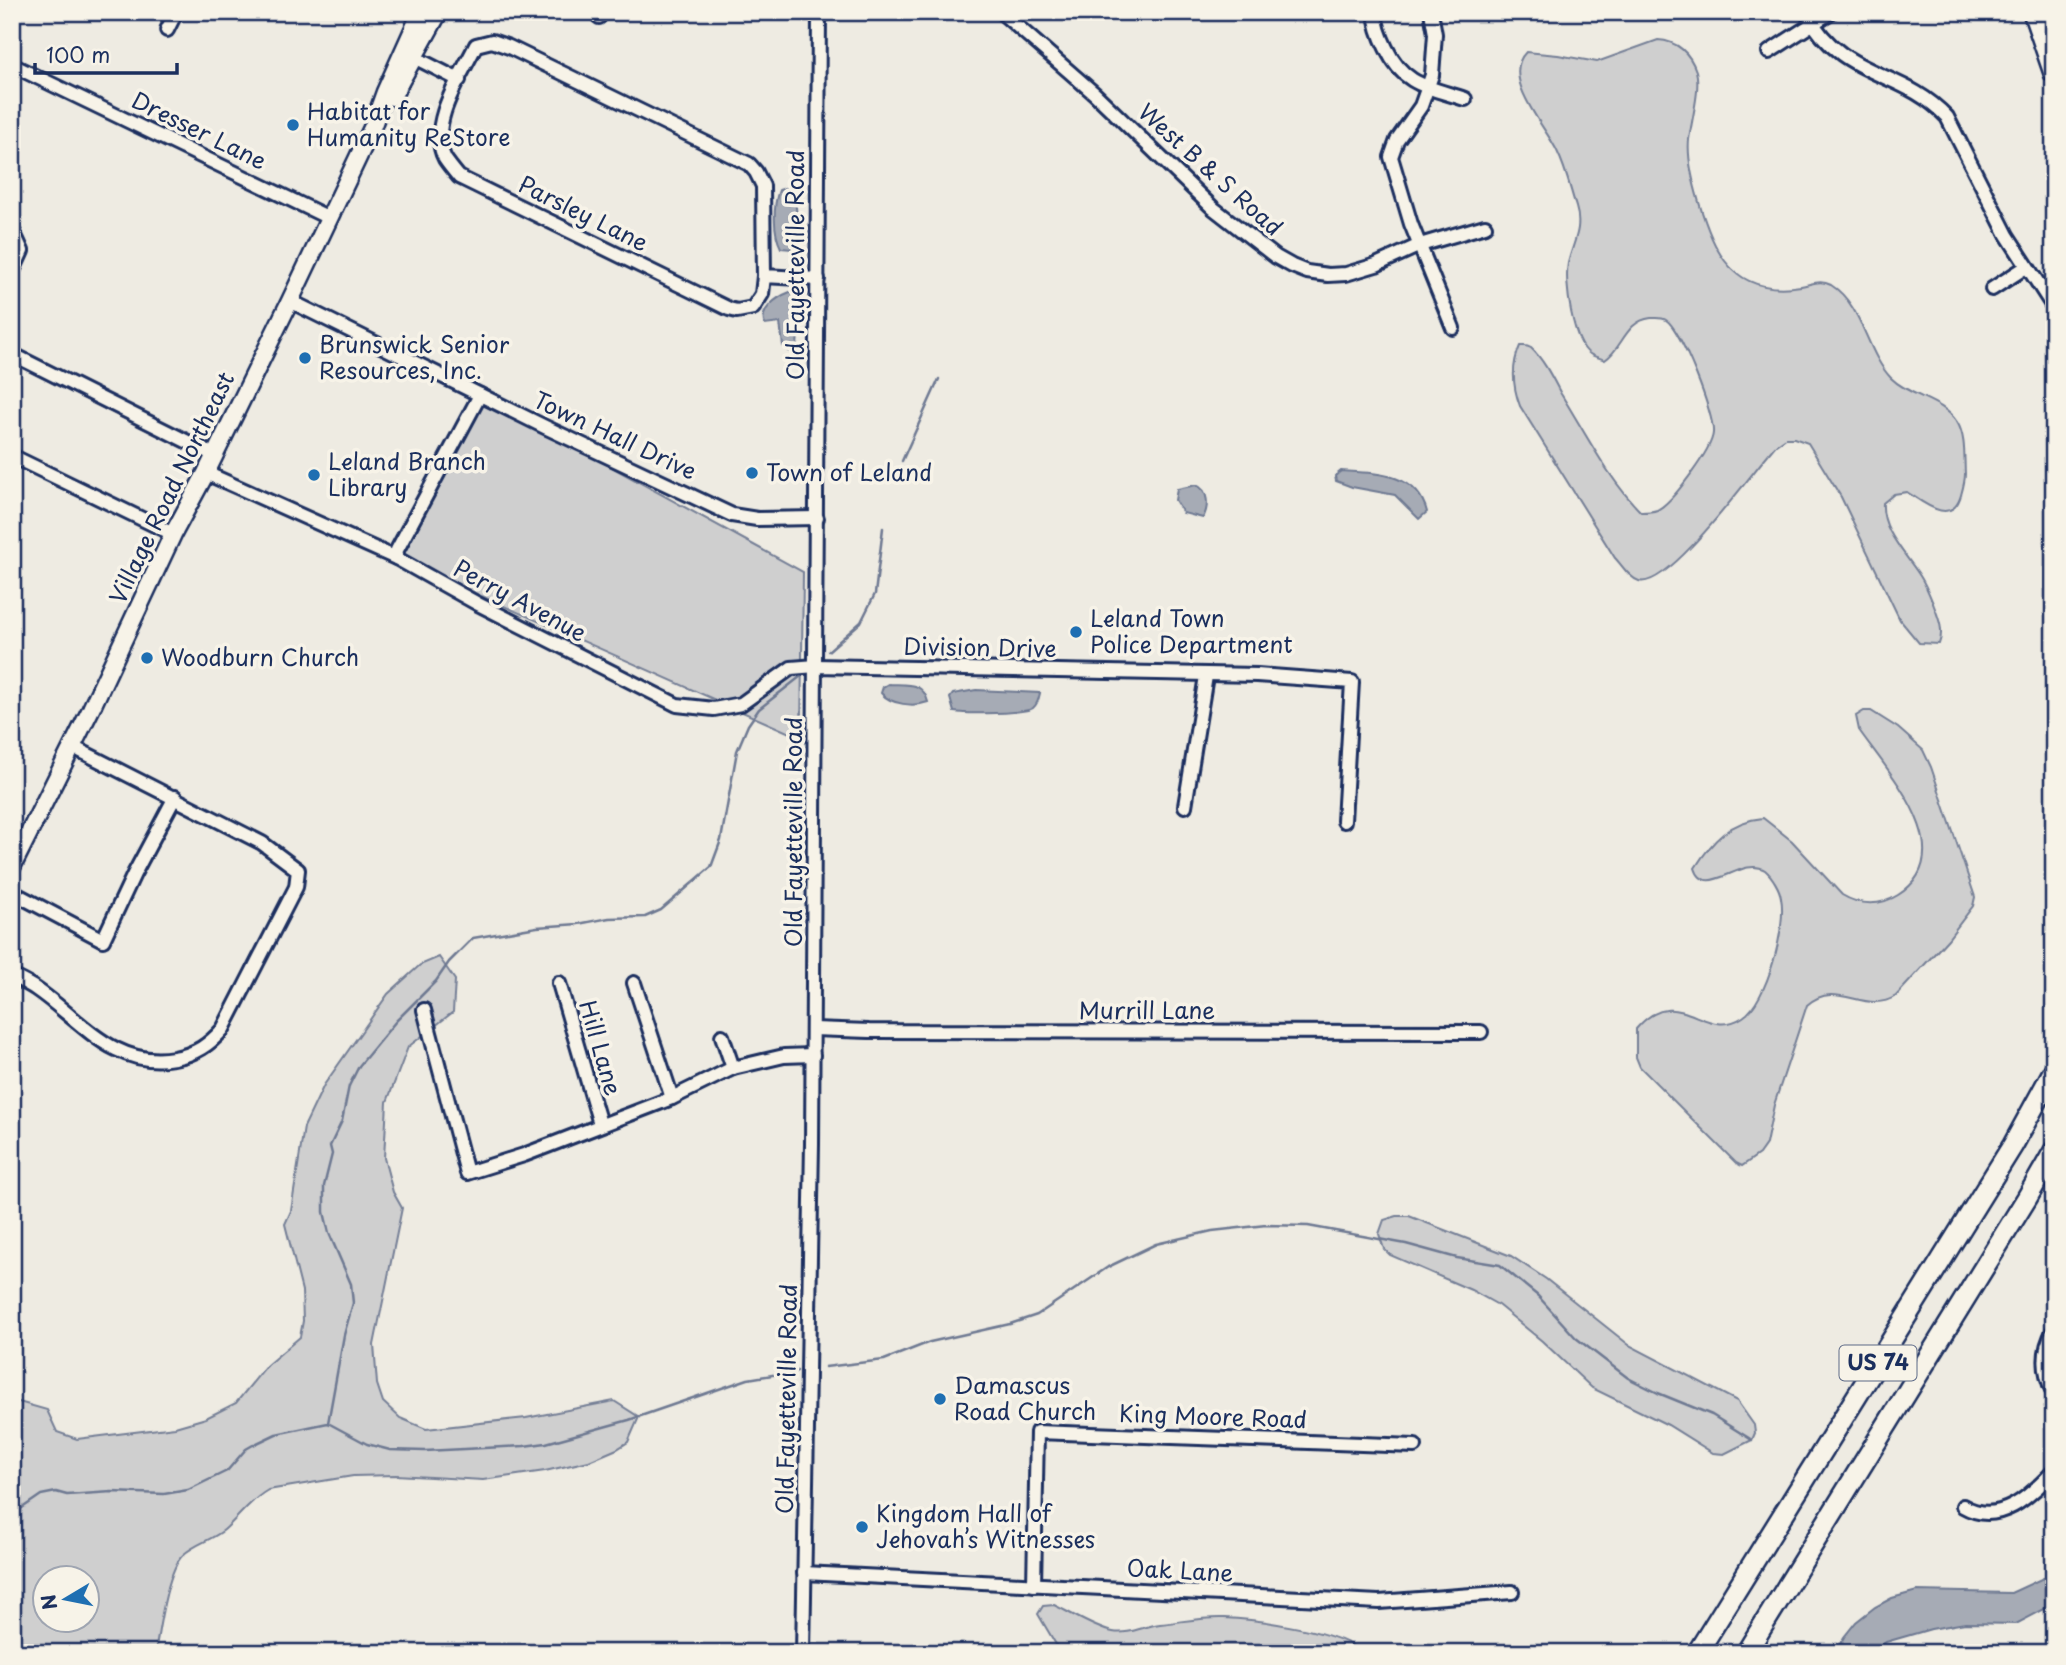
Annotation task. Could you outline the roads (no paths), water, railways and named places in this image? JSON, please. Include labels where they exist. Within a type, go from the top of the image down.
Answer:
[{"type":"highway","points":[[2033,12],[2054,73]]},
{"type":"highway","name":"US 74","points":[[1698,1653],[2014,1145],[2054,1070]]},
{"type":"highway","name":"US 74","points":[[1745,1653],[2054,1151]]},
{"type":"main road","name":"Village Road Northeast","points":[[409,54],[421,12]]},
{"type":"main road","name":"Village Road Northeast","points":[[12,867],[18,843],[72,747],[372,128],[409,54],[439,12]]},
{"type":"street","points":[[167,30],[176,12]]},
{"type":"street","name":"Old Fayetteville Road","points":[[803,1653],[813,1055],[819,12]]},
{"type":"street","name":"West B & S Road","points":[[1001,12],[1095,94],[1213,208],[1284,262],[1307,272],[1346,274],[1376,265],[1420,245],[1485,226]]},
{"type":"street","points":[[1375,12],[1378,32],[1403,75],[1428,87],[1465,99]]},
{"type":"street","points":[[1432,12],[1435,62],[1428,87],[1415,116],[1396,140],[1391,157],[1420,245],[1453,328]]},
{"type":"street","points":[[1806,12],[1825,41],[1844,57],[1867,71],[1918,93],[1947,117],[1993,210],[2026,267],[2054,308]]},
{"type":"street","points":[[1769,52],[1831,12]]},
{"type":"street","name":"Parsley Lane","points":[[492,41],[749,164],[763,186],[764,276],[762,294],[753,308],[737,311],[729,309],[459,177],[444,157],[439,125],[450,95],[476,45],[492,41]]},
{"type":"street","points":[[409,54],[459,80]]},
{"type":"street","name":"Dresser Lane","points":[[12,65],[329,218]]},
{"type":"street","points":[[12,229],[22,251],[12,273]]},
{"type":"street","points":[[1992,289],[2026,267]]},
{"type":"street","points":[[764,276],[818,279]]},
{"type":"street","name":"Town Hall Drive","points":[[290,301],[732,515],[757,519],[817,518]]},
{"type":"street","points":[[12,355],[214,455]]},
{"type":"street","points":[[396,558],[397,550],[480,395]]},
{"type":"street","points":[[12,456],[173,534]]},
{"type":"street","name":"Perry Avenue","points":[[206,473],[396,558],[489,610],[677,705],[714,709],[741,704],[791,668],[816,666]]},
{"type":"street","name":"Division Drive","points":[[816,666],[1257,675],[1352,682],[1344,821]]},
{"type":"street","points":[[1185,806],[1206,676]]},
{"type":"street","points":[[12,976],[35,988],[88,1032],[117,1049],[142,1060],[158,1061],[191,1055],[212,1042],[223,1029],[296,887],[298,870],[262,843],[175,796],[72,747]]},
{"type":"street","points":[[12,892],[103,940],[175,796]]},
{"type":"street","name":"Hill Lane","points":[[559,984],[600,1124]]},
{"type":"street","points":[[634,984],[671,1098]]},
{"type":"street","points":[[424,1010],[467,1173],[524,1155],[671,1098],[733,1068],[784,1055],[813,1055]]},
{"type":"street","name":"Murrill Lane","points":[[813,1029],[1481,1032]]},
{"type":"street","points":[[722,1036],[733,1068]]},
{"type":"street","points":[[2054,1330],[2045,1357],[2047,1378],[2054,1394]]},
{"type":"street","name":"King Moore Road","points":[[1034,1585],[1037,1432],[1415,1446]]},
{"type":"street","points":[[1963,1506],[1983,1513],[2005,1510],[2030,1495],[2054,1471]]},
{"type":"street","name":"Oak Lane","points":[[804,1573],[1379,1602],[1512,1592]]},
{"type":"waterway","points":[[902,461],[939,379]]},
{"type":"waterway","points":[[828,651],[861,622],[875,594],[883,528]]},
{"type":"waterway","points":[[328,1423],[344,1335],[353,1303],[351,1284],[329,1233],[324,1212],[324,1186],[332,1154],[330,1146],[342,1121],[349,1086],[359,1066],[396,1021],[436,981],[449,962],[473,938],[609,918],[645,917],[661,910],[711,867],[721,840],[737,751],[748,725],[759,709],[805,673]]},
{"type":"waterway","points":[[825,1367],[884,1360],[930,1342],[1010,1324],[1037,1315],[1108,1267],[1156,1244],[1212,1231],[1266,1225],[1308,1226],[1500,1265],[1538,1296],[1576,1338],[1628,1378],[1712,1415],[1752,1440]]},
{"type":"waterway","points":[[12,1515],[41,1495],[56,1492],[67,1495],[112,1492],[164,1494],[188,1490],[227,1471],[246,1449],[253,1445],[276,1434],[328,1423],[367,1444],[390,1450],[524,1446],[546,1443],[629,1420],[748,1379],[797,1371]]},
{"type":"place","name":"Habitat for Humanity ReStore","points":[[293,125]]},
{"type":"place","name":"Brunswick Senior Resources, Inc.","points":[[305,358]]},
{"type":"place","name":"Town of Leland","points":[[752,473]]},
{"type":"place","name":"Leland Branch Library","points":[[314,475]]},
{"type":"place","name":"Leland Town Police Department","points":[[1076,632]]},
{"type":"place","name":"Woodburn Church","points":[[147,658]]},
{"type":"place","name":"Damascus Road Church","points":[[940,1399]]},
{"type":"place","name":"Kingdom Hall of Jehovah’s Witnesses","points":[[862,1527]]}]
